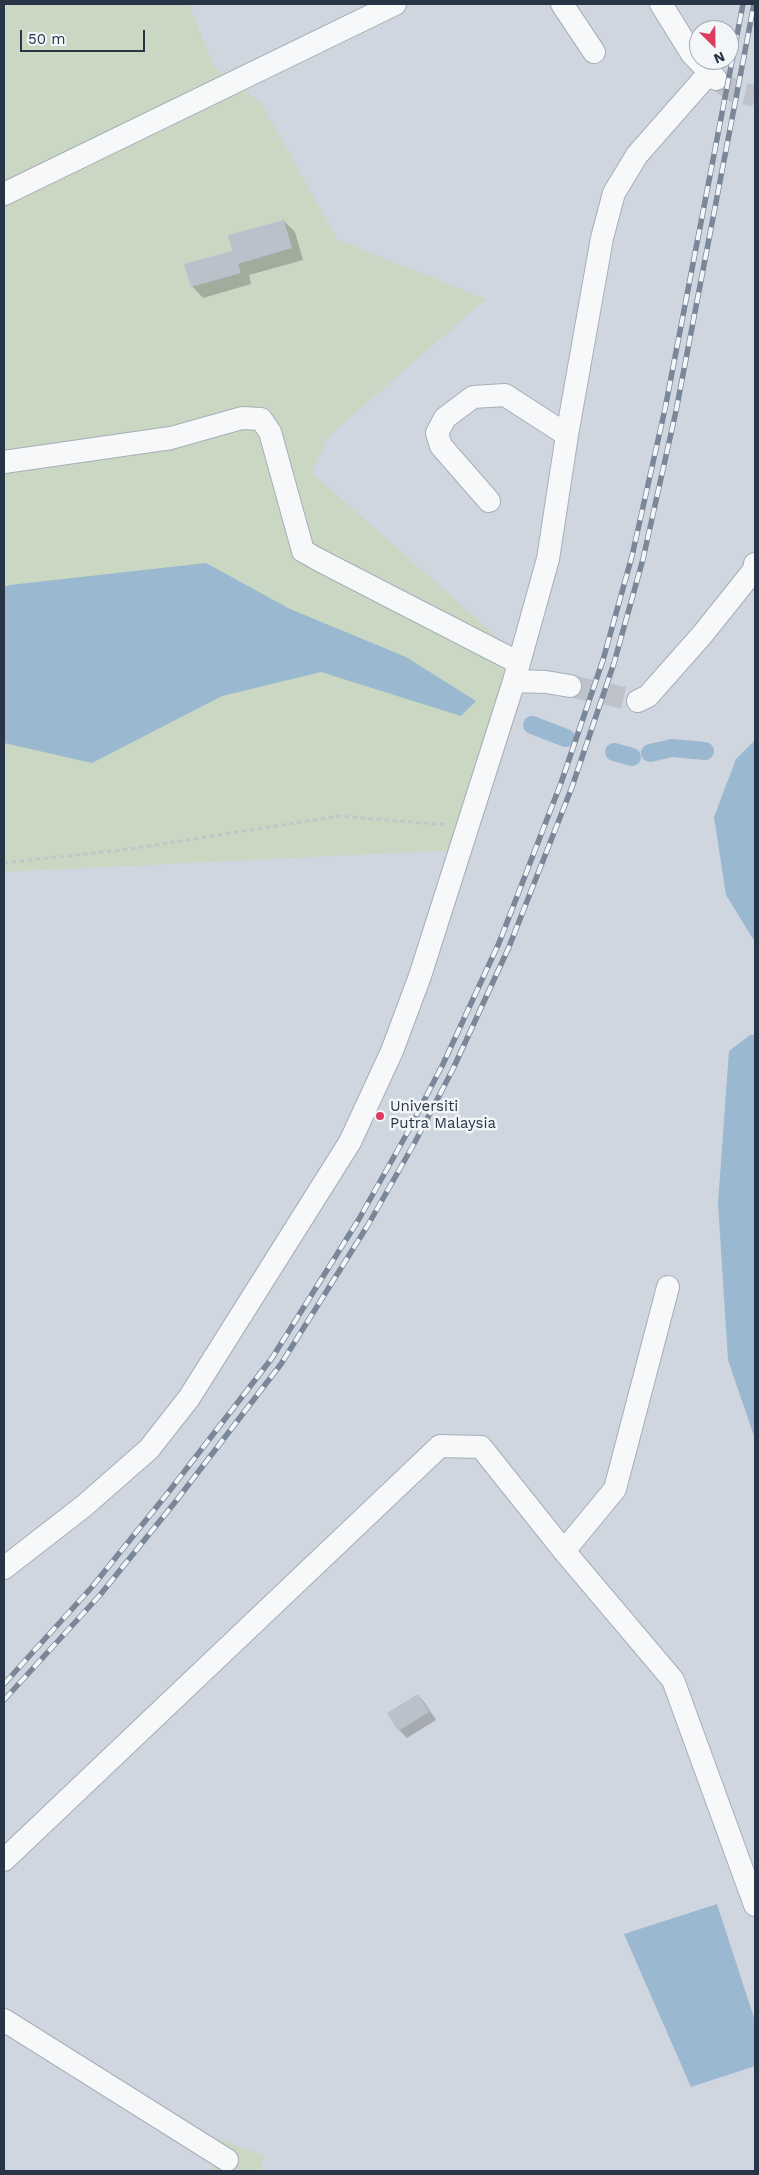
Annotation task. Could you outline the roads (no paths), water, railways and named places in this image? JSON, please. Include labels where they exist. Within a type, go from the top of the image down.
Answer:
[{"type":"street","points":[[4,194],[395,4]]},
{"type":"street","points":[[562,4],[594,52]]},
{"type":"street","points":[[4,1568],[84,1506],[149,1449],[189,1398],[344,1150],[392,1051],[420,976],[468,826],[516,672],[548,559],[566,435],[602,238],[614,193],[637,156],[713,75],[692,54],[661,4]]},
{"type":"street","points":[[488,501],[441,446],[437,433],[444,418],[473,397],[505,395],[566,435]]},
{"type":"street","points":[[4,462],[171,438],[242,418],[261,419],[270,432],[304,550],[321,562],[516,672],[546,682],[570,686]]},
{"type":"street","points":[[638,701],[648,696],[702,635],[754,570],[755,564]]},
{"type":"street","points":[[564,1551],[615,1489],[668,1287]]},
{"type":"street","points":[[4,1860],[440,1446],[481,1447],[564,1551],[674,1680],[755,1904]]},
{"type":"street","points":[[4,2020],[227,2160]]},
{"type":"water","points":[[206,563],[290,609],[406,657],[476,701],[461,716],[321,672],[222,696],[92,763],[4,743],[4,587]]},
{"type":"water","points":[[755,740],[755,940],[726,895],[714,817],[736,759]]},
{"type":"water","points":[[750,1035],[755,1035],[755,1439],[728,1360],[718,1203],[729,1051]]},
{"type":"water","points":[[717,1904],[755,2021],[755,2066],[691,2087],[624,1934]]},
{"type":"waterway","points":[[532,725],[566,738]]},
{"type":"waterway","points":[[650,753],[672,748],[705,751]]},
{"type":"waterway","points":[[614,752],[632,757]]},
{"type":"tunnel","points":[[716,79],[734,91],[755,96]]},
{"type":"tunnel","points":[[570,686],[638,701]]},
{"type":"railway","points":[[4,1684],[92,1587],[272,1358],[359,1219],[405,1137],[443,1064],[499,943],[561,783],[603,660],[632,556],[665,409],[743,4]]},
{"type":"railway","points":[[4,1700],[100,1595],[176,1501],[281,1364],[368,1225],[415,1142],[453,1069],[509,947],[572,787],[614,663],[643,559],[676,411],[754,4]]},
{"type":"place","name":"Universiti Putra Malaysia","points":[[380,1116]]}]
